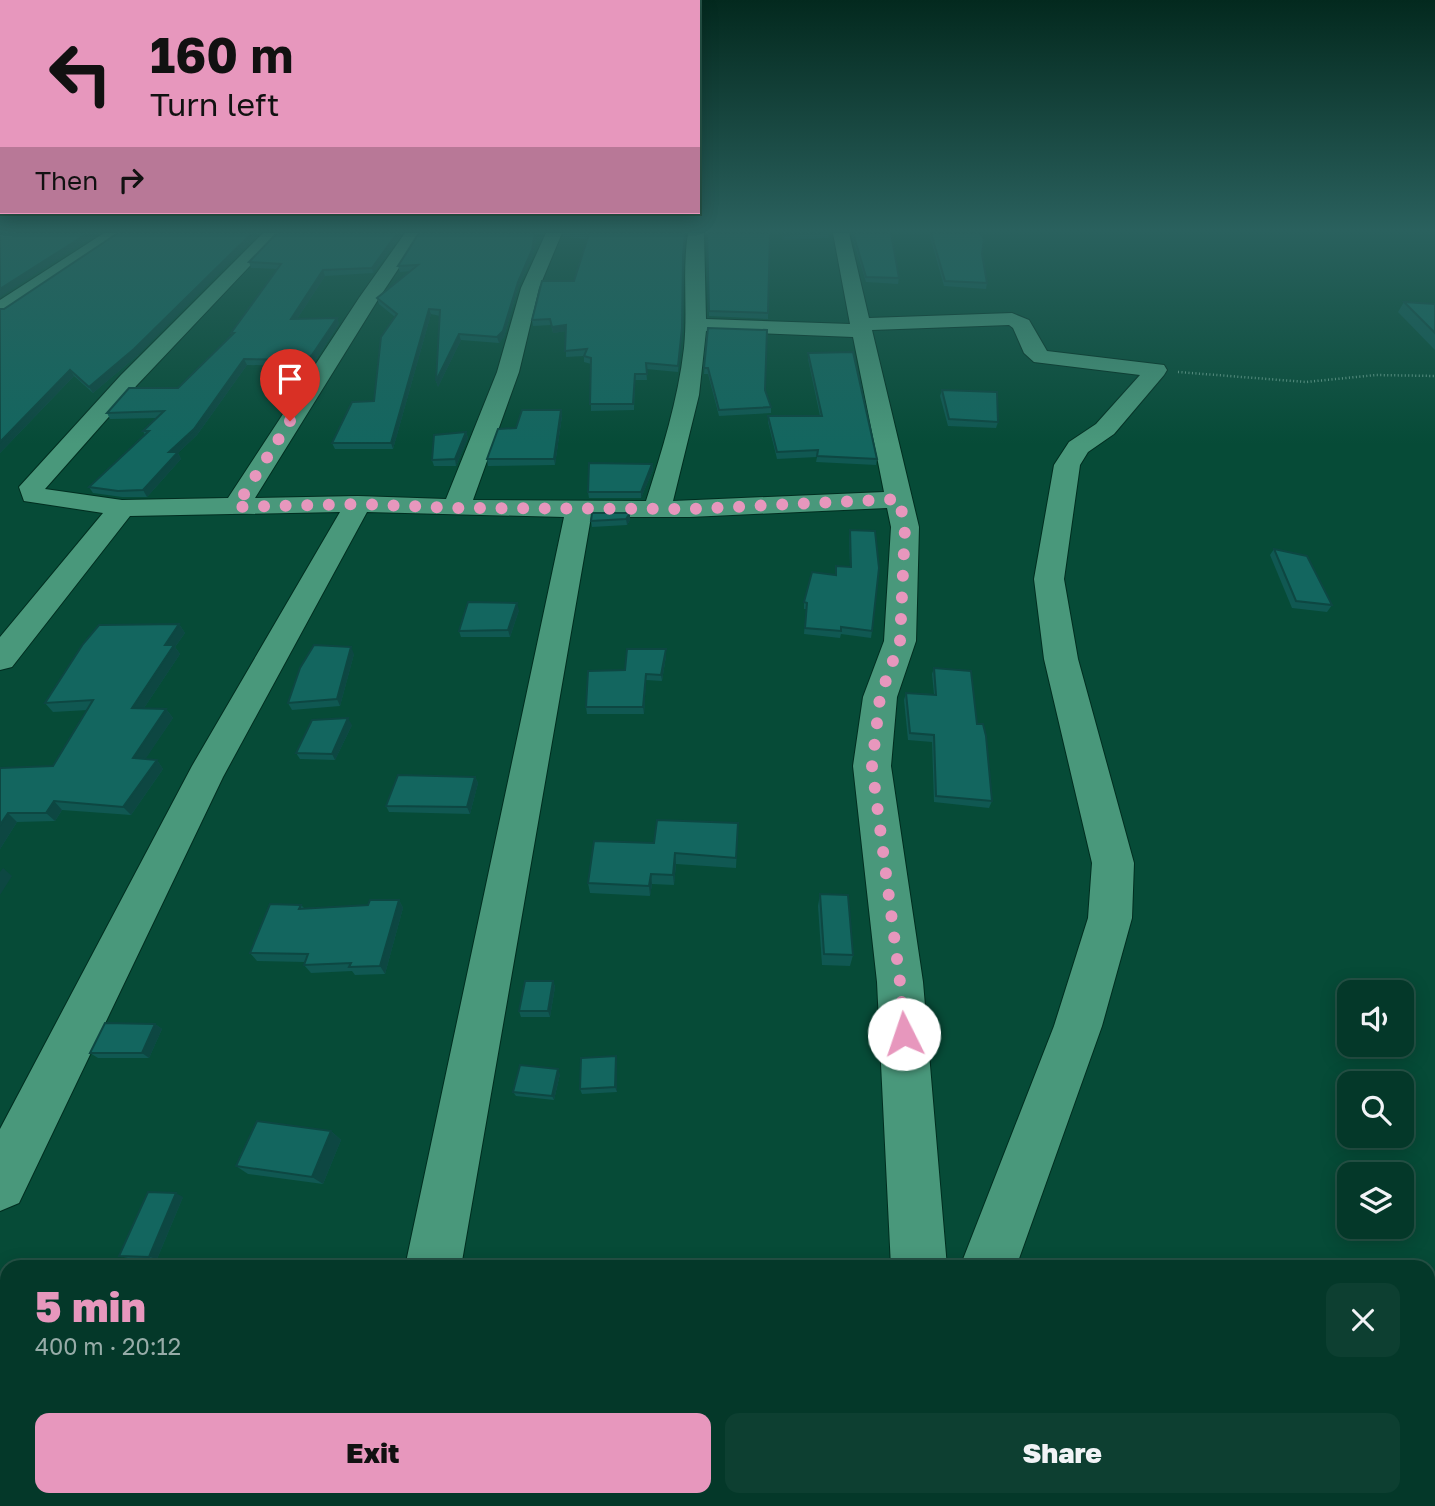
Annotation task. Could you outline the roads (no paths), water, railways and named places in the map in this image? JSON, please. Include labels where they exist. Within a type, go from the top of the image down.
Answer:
[{"type":"street","points":[[204,303],[129,380],[32,487],[33,495],[122,508],[358,504],[456,508],[690,509],[899,499]]},
{"type":"street","points":[[236,507],[366,303]]},
{"type":"street","points":[[456,508],[508,372],[526,303]]},
{"type":"street","points":[[657,508],[685,416],[696,325],[695,303]]},
{"type":"street","points":[[856,303],[905,527],[900,641],[880,697],[872,766],[900,982],[913,1139],[919,1260]]},
{"type":"street","points":[[696,325],[861,328],[1012,319],[1022,324],[1035,353],[1042,357],[1156,370],[1105,429],[1078,447],[1067,465],[1049,579],[1061,659],[1113,863],[1110,918],[1078,1026],[991,1260]]},
{"type":"street","points":[[0,1184],[205,776],[358,504]]},
{"type":"street","points":[[0,659],[122,508]]},
{"type":"street","points":[[434,1260],[516,849],[579,509]]}]
